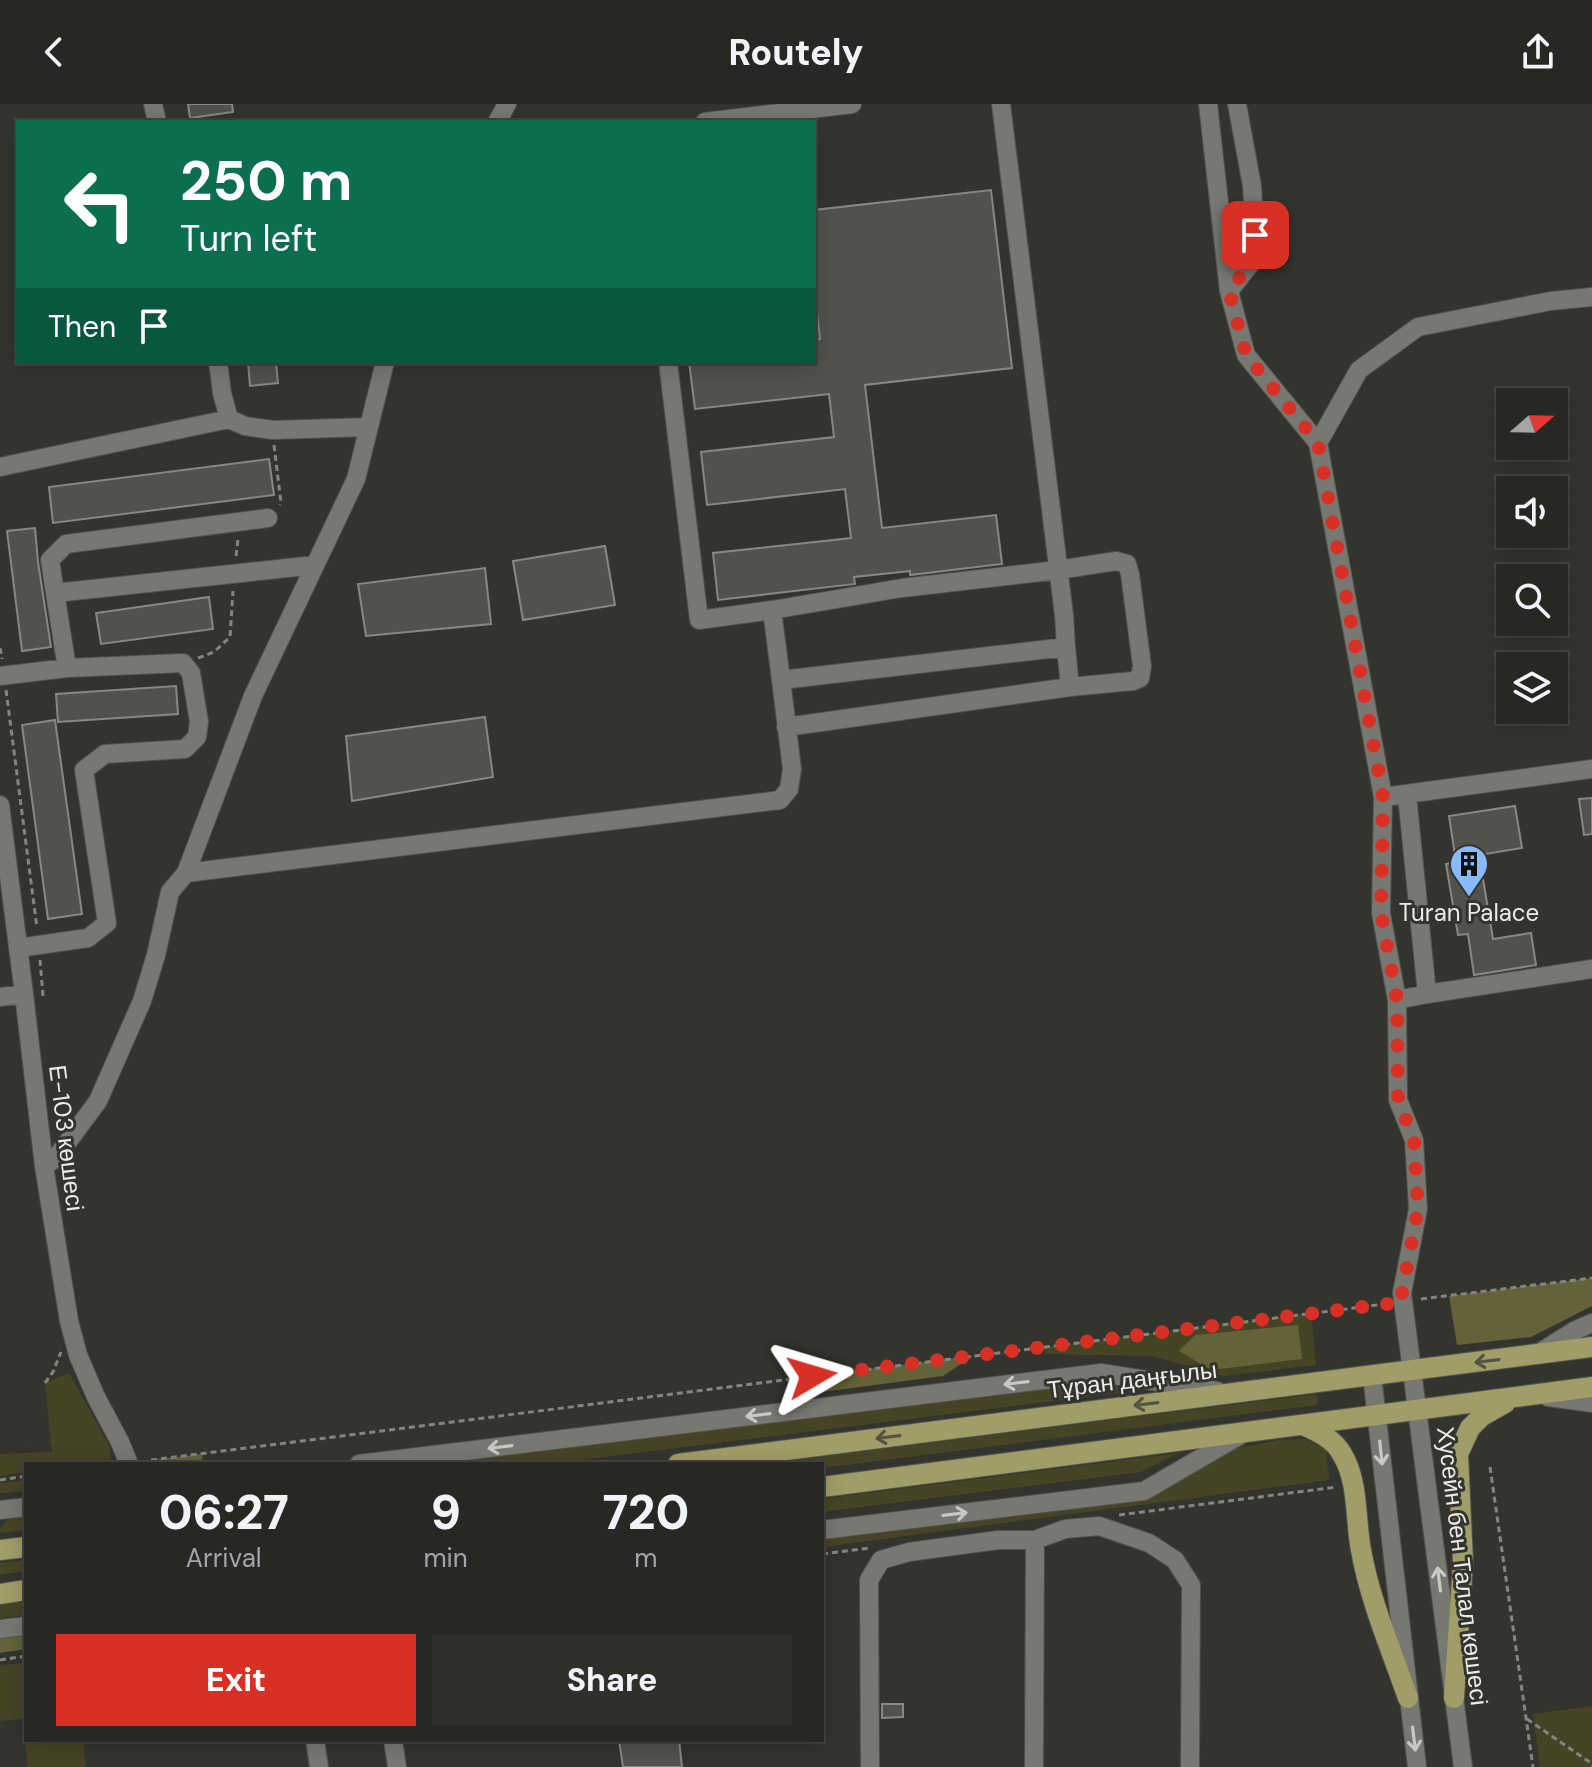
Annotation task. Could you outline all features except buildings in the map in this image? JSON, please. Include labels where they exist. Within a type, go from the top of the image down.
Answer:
[{"type":"main road","name":"Тұран даңғылы","points":[[694,1462],[1592,1347]]},
{"type":"main road","points":[[824,1487],[1592,1387]]},
{"type":"main road","points":[[1454,1698],[1463,1562],[1458,1454],[1470,1428],[1482,1416],[1524,1396]]},
{"type":"main road","points":[[1303,1425],[1329,1439],[1341,1451],[1351,1472],[1361,1549],[1372,1597],[1408,1698]]},
{"type":"main road","points":[[0,1550],[24,1547]]},
{"type":"main road","points":[[0,1594],[24,1590]]},
{"type":"street","points":[[721,120],[852,104]]},
{"type":"street","points":[[1001,104],[1070,687]]},
{"type":"street","points":[[1208,104],[1229,291],[1246,355],[1318,443],[1359,370],[1418,327],[1551,301],[1592,297]]},
{"type":"street","points":[[1229,291],[1252,262],[1255,235],[1252,186],[1237,104]]},
{"type":"street","points":[[218,364],[229,419]]},
{"type":"street","points":[[44,1166],[55,1159],[98,1101],[142,1001],[170,892],[186,873],[253,696],[356,479],[385,364]]},
{"type":"street","points":[[668,364],[699,620],[902,588],[1116,561],[1127,564],[1142,666],[1140,678],[786,727]]},
{"type":"street","points":[[0,467],[229,419],[245,426],[273,430],[369,427]]},
{"type":"street","name":"Хусейн бен Талал көшесі","points":[[1318,443],[1383,797],[1381,913],[1397,1000],[1398,1100],[1414,1140],[1418,1209],[1402,1293],[1463,1767]]},
{"type":"street","points":[[67,668],[50,560],[66,544],[268,518]]},
{"type":"street","points":[[55,593],[315,565]]},
{"type":"street","points":[[186,873],[780,800],[789,789],[792,769],[772,610]]},
{"type":"street","points":[[781,680],[1066,647]]},
{"type":"street","points":[[0,676],[67,668],[183,663],[191,673],[199,722],[197,737],[185,749],[105,754],[84,770],[107,923],[88,938],[18,948]]},
{"type":"street","points":[[1383,797],[1592,769]]},
{"type":"street","points":[[1407,795],[1427,994]]},
{"type":"street","name":"Е-103 көшесі","points":[[0,805],[44,1166],[69,1321],[78,1355],[128,1462]]},
{"type":"street","points":[[1397,1000],[1592,969]]},
{"type":"street","points":[[0,997],[24,994]]},
{"type":"street","points":[[1537,1354],[1592,1323]]},
{"type":"street","points":[[375,1462],[1101,1373],[1232,1393]]},
{"type":"street","points":[[1372,1375],[1417,1767]]},
{"type":"street","points":[[1524,1396],[1592,1403]]},
{"type":"street","points":[[824,1530],[1144,1491],[1244,1432]]},
{"type":"street","points":[[0,1523],[13,1509]]},
{"type":"street","points":[[870,1767],[869,1580],[881,1560],[909,1552],[998,1540],[1035,1540],[1065,1529],[1099,1526],[1149,1543],[1175,1560],[1191,1585],[1190,1767]]},
{"type":"street","points":[[1034,1767],[1035,1540]]},
{"type":"street","points":[[0,1629],[24,1626]]},
{"type":"street","points":[[315,1742],[319,1767]]},
{"type":"street","points":[[393,1742],[397,1767]]},
{"type":"path","points":[[268,518],[281,503],[273,430]]},
{"type":"path","points":[[183,663],[214,652],[230,637],[237,543],[243,521]]},
{"type":"path","points":[[151,1460],[1592,1278]]},
{"type":"path","points":[[1490,1467],[1533,1767]]},
{"type":"path","points":[[0,1480],[24,1476]]},
{"type":"path","points":[[0,1660],[24,1656]]},
{"type":"path","points":[[1527,1719],[1591,1765]]},
{"type":"shaded area","points":[[1592,1278],[1592,1306],[1531,1337],[1457,1345],[1449,1296]]},
{"type":"shaded area","points":[[1311,1313],[1316,1365],[1224,1376],[1151,1356],[1045,1354],[1043,1347]]},
{"type":"shaded area","points":[[1298,1325],[1302,1359],[1211,1370],[1179,1351],[1195,1335]]},
{"type":"shaded area","points":[[973,1356],[943,1376],[814,1393],[812,1376]]},
{"type":"shaded area","points":[[69,1373],[109,1445],[111,1459],[24,1462],[24,1472],[0,1476],[0,1454],[52,1452],[45,1383]]},
{"type":"shaded area","points":[[1099,1381],[1143,1390],[564,1462],[443,1462]]},
{"type":"shaded area","points":[[1317,1394],[1318,1405],[824,1468],[824,1462],[780,1462]]},
{"type":"shaded area","points":[[1306,1439],[1326,1450],[1329,1480],[824,1547],[824,1535],[1140,1496],[1230,1449],[1280,1440]]},
{"type":"shaded area","points":[[1179,1453],[1141,1472],[824,1512],[824,1499]]},
{"type":"shaded area","points":[[202,1454],[203,1462],[154,1462],[151,1460]]},
{"type":"shaded area","points":[[24,1480],[24,1491],[0,1493],[0,1483]]},
{"type":"shaded area","points":[[24,1516],[24,1530],[0,1533],[9,1518]]},
{"type":"shaded area","points":[[24,1560],[24,1571],[0,1575],[0,1563]]},
{"type":"shaded area","points":[[24,1601],[24,1615],[0,1618],[0,1604]]},
{"type":"shaded area","points":[[24,1635],[24,1649],[0,1653],[0,1639]]},
{"type":"shaded area","points":[[24,1662],[24,1735],[22,1719],[0,1721],[0,1666]]},
{"type":"shaded area","points":[[1592,1706],[1592,1767],[1540,1767],[1533,1714]]},
{"type":"shaded area","points":[[25,1742],[83,1742],[86,1767],[28,1767]]},
{"type":"place","name":"Turan Palace","points":[[1469,898]]},
{"type":"route","points":[[812,1376],[1403,1302],[1402,1293],[1418,1209],[1414,1140],[1398,1100],[1397,1000],[1381,913],[1383,797],[1318,443],[1246,355],[1229,291],[1252,262],[1255,235]]}]
